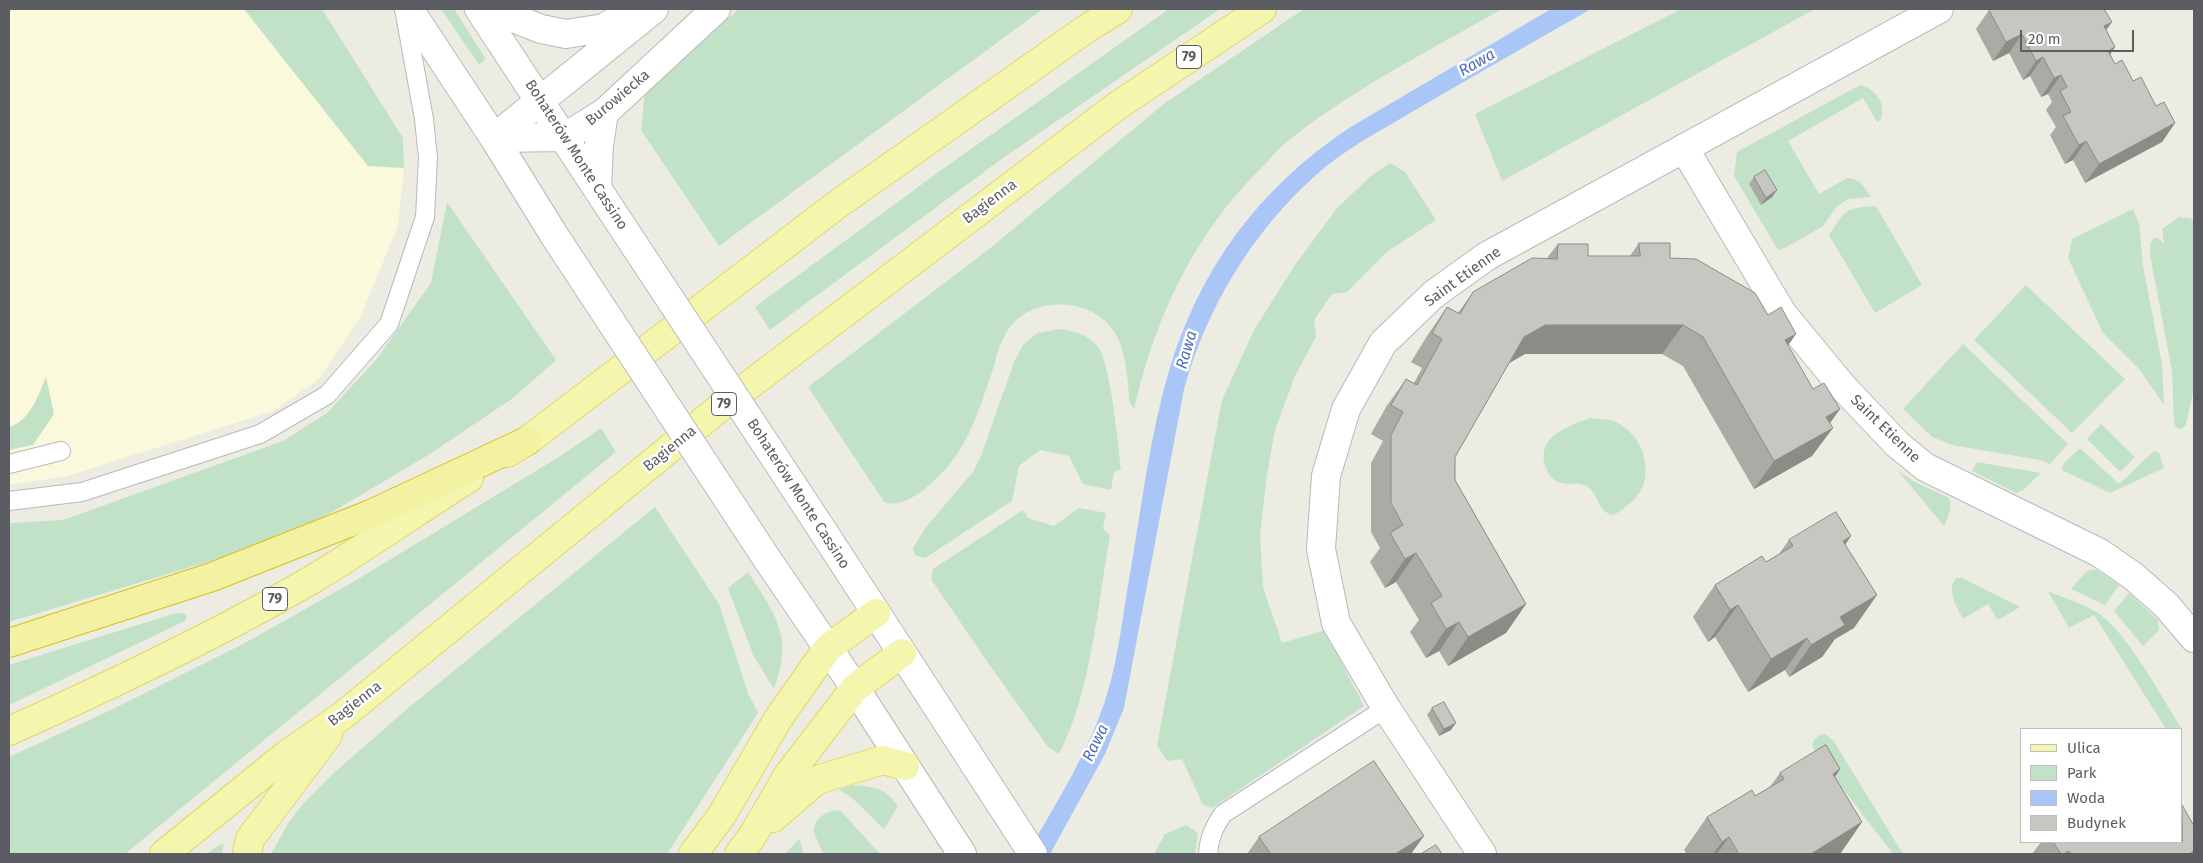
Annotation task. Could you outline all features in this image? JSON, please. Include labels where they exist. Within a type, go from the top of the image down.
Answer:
[{"type":"highway","points":[[9,643],[212,577],[371,514],[527,441]]},
{"type":"main road","points":[[1086,29],[1108,9]]},
{"type":"main road","name":"79","points":[[9,732],[164,659],[314,578],[527,441],[838,204],[1086,29],[1118,9]]},
{"type":"main road","name":"Bagienna","points":[[164,854],[286,754],[342,716],[723,405],[1117,106],[1262,9]]},
{"type":"main road","points":[[693,854],[722,815],[778,719],[828,648],[876,613]]},
{"type":"main road","points":[[746,845],[788,775],[855,688],[902,653]]},
{"type":"main road","points":[[247,854],[250,839],[342,716]]},
{"type":"main road","points":[[746,845],[817,780],[883,760],[912,777]]},
{"type":"street","points":[[409,9],[494,138],[554,235],[767,559],[855,688],[962,854]]},
{"type":"street","name":"Bohaterów Monte Cassino","points":[[479,9],[565,137],[1033,854]]},
{"type":"street","points":[[501,9],[506,15],[541,29],[566,34],[604,28],[636,9]]},
{"type":"street","points":[[494,138],[654,9]]},
{"type":"street","name":"Burowiecka","points":[[565,137],[604,113],[716,9]]},
{"type":"street","name":"Saint Etienne","points":[[1386,708],[1336,623],[1320,549],[1326,476],[1346,409],[1383,343],[1434,294],[1487,256],[1939,9]]},
{"type":"street","points":[[601,193],[599,145],[604,113]]},
{"type":"street","points":[[494,138],[565,137]]},
{"type":"street","name":"Saint Etienne","points":[[1684,148],[1782,313],[1843,387],[1897,444],[1925,467],[2100,553],[2133,576],[2166,605],[2194,638]]},
{"type":"street","points":[[1386,708],[1482,854]]},
{"type":"lane","points":[[9,501],[82,492],[260,434],[327,395],[390,324],[425,217],[427,168],[424,119],[404,9]]},
{"type":"lane","points":[[9,464],[61,450]]},
{"type":"lane","points":[[1208,854],[1214,827],[1223,814],[1386,708]]},
{"type":"shaded area","points":[[9,9],[244,9],[368,166],[404,168],[398,226],[360,318],[318,380],[273,411],[67,476],[9,485]]},
{"type":"green space","points":[[244,9],[322,9],[403,138],[404,168],[368,166]]},
{"type":"green space","points":[[441,9],[454,9],[486,59],[479,65]]},
{"type":"green space","points":[[739,9],[1043,9],[719,246],[641,130],[645,89]]},
{"type":"green space","points":[[1169,9],[1220,9],[1003,158],[770,330],[755,307],[940,171]]},
{"type":"green space","points":[[1304,9],[1502,9],[1395,69],[1317,119],[1285,144],[1239,192],[1217,219],[1198,248],[1166,309],[1143,374],[1134,409],[1130,403],[1122,349],[1115,333],[1105,321],[1093,312],[1062,304],[1031,310],[1018,318],[1005,334],[968,436],[950,464],[937,478],[913,497],[894,504],[884,502],[808,387],[989,249],[1165,103]]},
{"type":"green space","points":[[1681,9],[1815,9],[1502,181],[1475,114]]},
{"type":"green space","points":[[1860,85],[1875,93],[1881,102],[1881,119],[1877,122],[1863,98],[1788,141],[1819,194],[1847,178],[1861,184],[1871,197],[1848,199],[1837,206],[1823,226],[1787,247],[1778,250],[1734,176],[1737,152]]},
{"type":"green space","points":[[1390,163],[1405,172],[1436,220],[1388,251],[1347,292],[1332,294],[1314,320],[1316,337],[1295,376],[1275,430],[1266,481],[1260,535],[1263,587],[1282,643],[1325,630],[1364,706],[1212,808],[1203,805],[1182,759],[1167,761],[1157,745],[1222,400],[1254,330],[1295,265],[1337,208],[1371,176]]},
{"type":"green space","points":[[447,202],[556,360],[513,398],[430,454],[322,518],[254,548],[9,622],[9,523],[63,520],[283,441],[327,413],[376,360],[431,283]]},
{"type":"green space","points":[[1876,206],[1922,285],[1875,313],[1829,235],[1847,212],[1852,209]]},
{"type":"green space","points":[[2133,209],[2139,223],[2143,266],[2162,364],[2164,405],[2139,369],[2103,333],[2068,258],[2072,239]]},
{"type":"green space","points":[[2179,217],[2194,219],[2194,387],[2186,425],[2182,429],[2175,427],[2174,422],[2172,371],[2150,255],[2150,244],[2154,238],[2158,238],[2164,243],[2162,229]]},
{"type":"green space","points":[[2026,285],[2125,379],[2072,433],[1974,340]]},
{"type":"green space","points":[[1060,329],[1076,332],[1086,337],[1098,347],[1103,356],[1110,386],[1121,469],[1114,472],[1111,490],[1083,484],[1069,456],[1040,450],[1019,466],[1012,501],[925,558],[915,555],[913,548],[926,527],[973,472],[981,456],[1014,362],[1023,345],[1037,333]]},
{"type":"green space","points":[[1963,344],[2068,444],[2050,464],[2040,460],[1952,445],[1932,437],[1903,409]]},
{"type":"green space","points":[[46,377],[54,414],[33,445],[9,450],[9,427],[28,414]]},
{"type":"green space","points":[[1591,418],[1610,420],[1620,424],[1629,431],[1642,449],[1645,460],[1644,482],[1638,496],[1614,515],[1609,514],[1602,508],[1593,492],[1586,486],[1582,484],[1560,483],[1551,477],[1544,462],[1544,453],[1547,445],[1558,432]]},
{"type":"green space","points":[[2101,424],[2135,457],[2120,472],[2087,439]]},
{"type":"green space","points":[[601,428],[616,452],[125,854],[9,854],[9,757],[111,710],[243,644],[348,585],[559,457]]},
{"type":"green space","points":[[2080,448],[2119,484],[2154,451],[2159,453],[2164,468],[2110,493],[2062,470],[2063,464]]},
{"type":"green space","points":[[1977,462],[2041,473],[2023,490],[2016,493],[1972,471]]},
{"type":"green space","points":[[1898,471],[1915,482],[1949,498],[1950,509],[1944,526]]},
{"type":"green space","points":[[655,507],[719,604],[748,693],[758,713],[667,854],[271,854],[289,822],[302,805],[336,771],[407,709]]},
{"type":"green space","points":[[1079,508],[1106,513],[1103,529],[1110,535],[1086,676],[1070,730],[1059,754],[1048,747],[931,579],[933,569],[1023,510],[1028,518],[1054,526]]},
{"type":"green space","points":[[2097,570],[2119,585],[2105,605],[2071,589],[2086,572]]},
{"type":"green space","points":[[748,572],[774,614],[782,640],[780,671],[774,689],[753,655],[728,588]]},
{"type":"green space","points":[[1956,578],[1962,578],[2020,607],[1998,620],[1988,604],[1963,619],[1952,594],[1953,583]]},
{"type":"green space","points":[[2048,591],[2101,615],[2118,631],[2138,658],[2181,728],[2165,728],[2094,615],[2069,628]]},
{"type":"green space","points":[[2129,593],[2158,620],[2159,630],[2143,646],[2114,611]]},
{"type":"green space","points":[[183,613],[187,616],[185,621],[9,705],[9,665],[173,614]]},
{"type":"green space","points":[[1825,734],[1833,740],[1903,854],[1893,854],[1814,751],[1812,744],[1818,736]]},
{"type":"green space","points":[[853,785],[878,789],[888,795],[898,806],[884,829],[850,796],[839,790]]},
{"type":"green space","points":[[840,810],[880,854],[823,854],[813,830],[817,821],[823,815]]},
{"type":"green space","points":[[1186,825],[1198,833],[1195,854],[1154,854],[1165,834]]},
{"type":"green space","points":[[799,839],[804,854],[785,854]]},
{"type":"green space","points":[[222,843],[224,845],[221,854],[206,854]]},
{"type":"water","name":"Rawa","points":[[1551,9],[1591,9],[1482,71],[1340,156],[1293,197],[1252,246],[1235,273],[1205,329],[1184,389],[1124,708],[1105,754],[1050,854],[1027,854],[1080,760],[1105,701],[1117,652],[1156,422],[1168,374],[1181,336],[1215,266],[1236,234],[1260,205],[1287,177],[1316,152],[1349,128]]},
{"type":"building","points":[[2104,9],[2112,22],[2104,26],[2115,47],[2108,51],[2115,64],[2122,60],[2133,81],[2141,77],[2156,106],[2164,102],[2175,123],[2099,164],[2086,141],[2079,145],[2063,116],[2071,112],[2060,91],[2067,87],[2061,75],[2054,78],[2043,57],[2036,61],[2022,34],[2006,42],[1989,10]]},
{"type":"building","points":[[1765,170],[1777,190],[1766,198],[1754,177]]},
{"type":"building","points":[[1639,243],[1670,243],[1670,258],[1696,259],[1755,293],[1768,315],[1781,307],[1796,334],[1785,340],[1813,389],[1824,383],[1840,409],[1826,417],[1833,428],[1774,461],[1703,337],[1683,325],[1545,325],[1524,337],[1455,457],[1455,480],[1526,604],[1468,637],[1459,622],[1446,629],[1431,603],[1442,596],[1416,553],[1405,559],[1390,533],[1403,525],[1391,503],[1391,435],[1403,412],[1391,405],[1406,379],[1417,385],[1442,339],[1432,333],[1447,307],[1460,314],[1473,292],[1532,258],[1557,259],[1558,244],[1588,244],[1588,256],[1640,256]]},
{"type":"building","points":[[1836,512],[1851,536],[1843,541],[1877,595],[1840,617],[1845,625],[1811,645],[1807,638],[1771,659],[1738,605],[1730,610],[1715,585],[1762,556],[1766,562],[1793,546],[1789,540]]},
{"type":"building","points":[[1444,702],[1456,723],[1444,729],[1432,708]]},
{"type":"building","points":[[1826,745],[1840,769],[1833,774],[1862,822],[1811,854],[1739,854],[1729,837],[1722,842],[1707,817],[1752,790],[1755,796],[1784,779],[1780,773]]},
{"type":"building","points":[[1374,761],[1424,836],[1395,854],[1271,854],[1259,837]]},
{"type":"building","points":[[2183,807],[2194,826],[2194,851],[2189,854],[2071,854],[2069,851],[2061,854],[2054,843],[2183,843]]},
{"type":"building","points":[[1436,845],[1442,854],[1421,854]]}]
